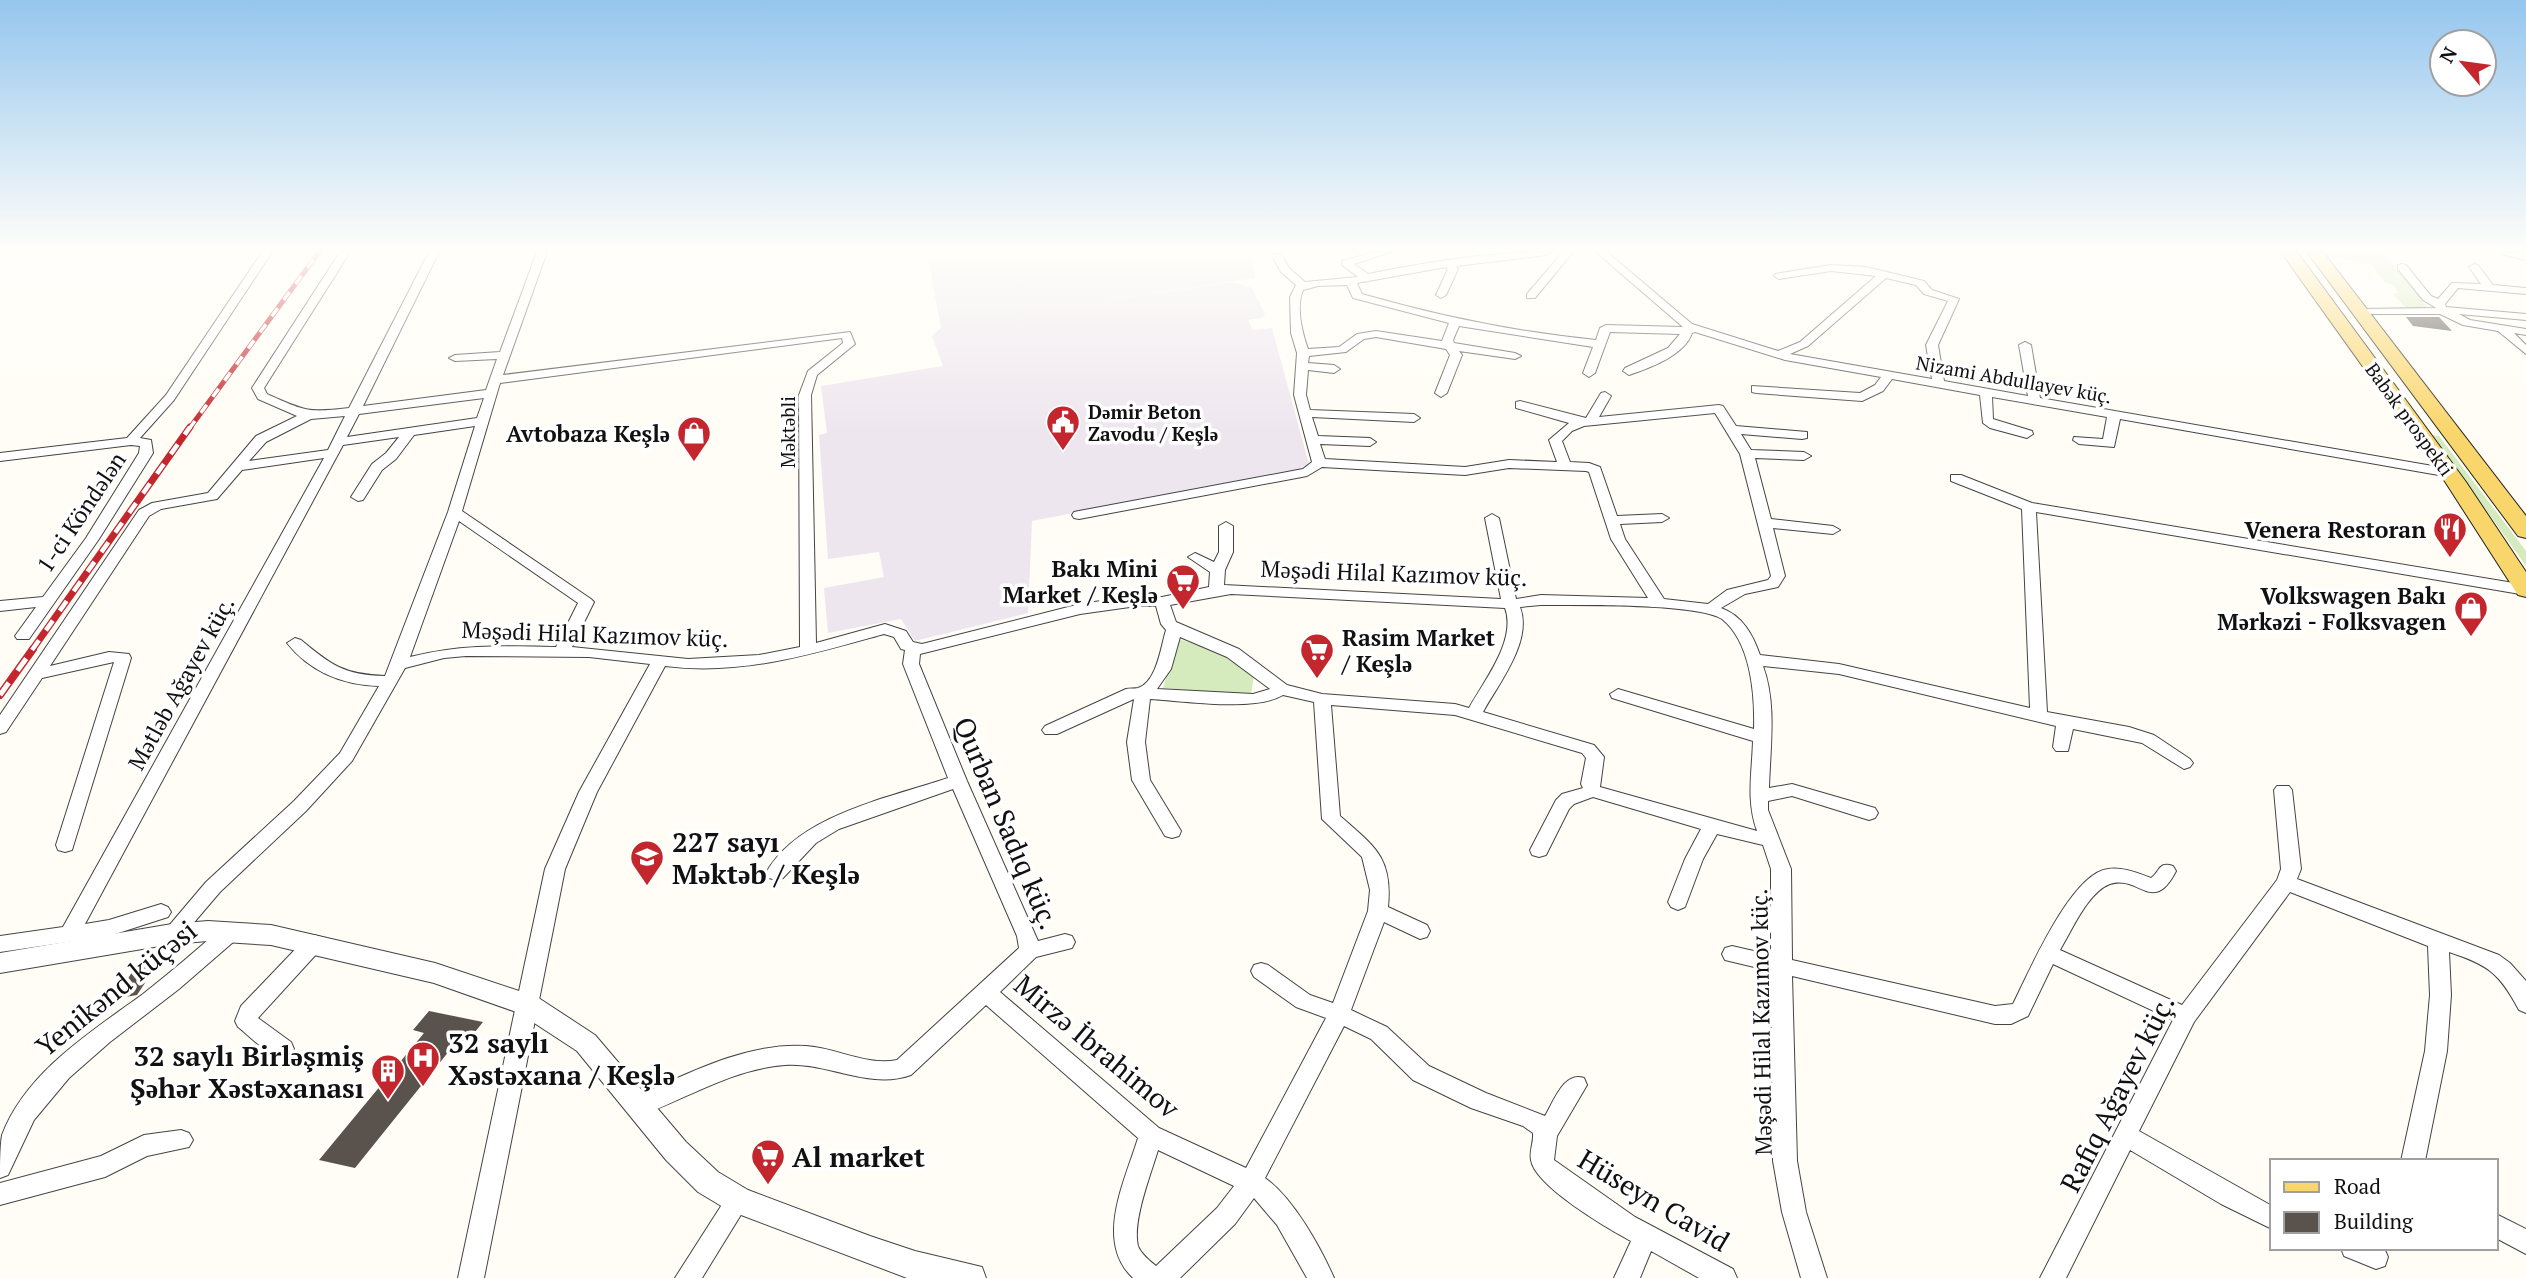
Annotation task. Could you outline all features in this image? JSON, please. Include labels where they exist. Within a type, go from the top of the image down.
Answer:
[{"type":"main road","name":"Babək prospekti","points":[[2332,312],[2453,478],[2526,590]]},
{"type":"main road","name":"Babək prospekti","points":[[2360,312],[2524,531]]},
{"type":"main road","points":[[2453,478],[2473,496],[2526,571]]},
{"type":"street","name":"1-ci Köndələn","points":[[131,441],[170,397],[227,312]]},
{"type":"street","points":[[307,312],[258,388],[262,396],[270,401],[308,416]]},
{"type":"street","name":"Mətləb Ağayev küç.","points":[[69,934],[336,448],[404,312]]},
{"type":"street","points":[[0,963],[166,923],[213,887],[300,806],[337,767],[355,742],[399,664],[455,512],[493,387],[521,312]]},
{"type":"street","points":[[1296,312],[1303,360],[1299,386],[1303,413],[1319,463]]},
{"type":"street","points":[[1416,312],[1529,336],[1599,344]]},
{"type":"street","name":"Nizami Abdullayev küç.","points":[[1670,312],[1691,330],[1779,355],[2453,478]]},
{"type":"street","points":[[1779,355],[1804,344],[1841,312]]},
{"type":"street","points":[[1939,385],[1932,345],[1948,312]]},
{"type":"street","points":[[2360,312],[2366,312]]},
{"type":"street","points":[[2447,312],[2460,321],[2526,332]]},
{"type":"street","points":[[2480,312],[2526,317]]},
{"type":"street","points":[[1441,393],[1456,355],[1448,334],[1455,322]]},
{"type":"street","points":[[1589,373],[1608,327],[1691,330]]},
{"type":"street","points":[[2501,328],[2526,351]]},
{"type":"street","points":[[1629,371],[1673,349],[1684,341],[1691,330]]},
{"type":"street","name":"Məktəbli","points":[[493,387],[846,334],[849,344],[812,374],[804,395],[808,651]]},
{"type":"street","points":[[1303,360],[1342,350],[1368,334],[1515,356]]},
{"type":"street","points":[[2025,345],[2035,402]]},
{"type":"street","points":[[455,358],[505,355]]},
{"type":"street","points":[[1303,360],[1334,369]]},
{"type":"street","points":[[1756,388],[1862,397],[1879,388],[1888,376]]},
{"type":"street","points":[[0,728],[144,513],[157,506],[212,496],[261,439],[308,416],[493,387]]},
{"type":"street","points":[[1986,393],[1987,420],[1994,425],[2027,434]]},
{"type":"street","points":[[1586,421],[1605,396]]},
{"type":"street","points":[[1520,405],[1586,421]]},
{"type":"street","points":[[1564,464],[1555,440],[1567,428],[1586,421],[1718,409],[1747,454],[1778,576],[1776,582],[1737,590],[1712,609]]},
{"type":"street","points":[[1303,413],[1414,418]]},
{"type":"street","points":[[2079,440],[2109,444],[2114,415]]},
{"type":"street","points":[[239,466],[410,432],[482,421]]},
{"type":"street","points":[[1732,429],[1802,435]]},
{"type":"street","points":[[358,496],[377,467],[391,456],[410,432]]},
{"type":"street","points":[[1311,440],[1370,442]]},
{"type":"street","name":"1-ci Köndələn","points":[[23,636],[92,539],[146,453],[146,443],[131,441]]},
{"type":"street","points":[[0,457],[131,441]]},
{"type":"street","points":[[1747,454],[1804,456]]},
{"type":"street","points":[[1079,515],[1307,472],[1319,463],[1465,471],[1508,464],[1589,467],[1595,470],[1611,520],[1627,555],[1659,603]]},
{"type":"street","points":[[1956,478],[2029,506],[2526,590]]},
{"type":"street","points":[[2029,506],[2039,716]]},
{"type":"street","points":[[455,512],[586,602],[562,651]]},
{"type":"street","points":[[1474,714],[1511,645],[1516,618],[1492,518]]},
{"type":"street","points":[[1611,520],[1662,518]]},
{"type":"street","points":[[1765,523],[1833,530]]},
{"type":"street","points":[[1216,590],[1218,570],[1226,552],[1226,526]]},
{"type":"street","points":[[1195,557],[1218,570]]},
{"type":"street","name":"Məşədi Hilal Kazımov küç.","points":[[399,664],[444,653],[466,651],[562,651],[659,662],[759,660],[808,651],[886,629],[900,634],[906,646],[912,649],[1080,609],[1137,601],[1162,602],[1216,590],[1511,604],[1541,600],[1659,603],[1712,609],[1739,626],[1755,660],[1763,709],[1758,796],[1764,828],[1778,856],[1781,869],[1782,1096],[1785,1161],[1794,1212],[1814,1278]]},
{"type":"street","points":[[0,606],[47,601]]},
{"type":"street","points":[[1162,602],[1169,624],[1174,629],[1233,653],[1281,689],[1322,699],[1435,707],[1474,714],[1588,749],[1597,762],[1590,784],[1593,791]]},
{"type":"street","points":[[1172,831],[1141,780],[1136,741],[1143,693],[1155,682],[1163,669],[1174,629]]},
{"type":"street","points":[[295,643],[331,674],[358,681],[387,681]]},
{"type":"street","name":"Qurban Sadıq küç.","points":[[639,1106],[725,1069],[775,1057],[823,1057],[890,1073],[903,1068],[1030,951],[1027,936],[958,780],[911,664],[912,649]]},
{"type":"street","name":"Mətləb Ağayev küç.","points":[[37,674],[109,657],[123,658],[65,845]]},
{"type":"street","points":[[1755,660],[1839,669],[2065,722],[2099,726],[2148,739],[2184,763]]},
{"type":"street","points":[[471,1278],[528,1005],[543,916],[555,869],[588,792],[659,662]]},
{"type":"street","points":[[1051,730],[1084,717],[1121,697],[1143,693],[1253,699],[1268,697],[1281,689]]},
{"type":"street","points":[[1618,694],[1761,737]]},
{"type":"street","points":[[1162,1278],[1226,1216],[1251,1182],[1339,1014],[1378,911],[1380,890],[1371,854],[1331,819],[1322,699]]},
{"type":"street","points":[[2062,747],[2065,722]]},
{"type":"street","points":[[776,873],[809,838],[832,824],[958,780]]},
{"type":"street","points":[[1758,796],[1793,790],[1869,813]]},
{"type":"street","points":[[2283,790],[2291,869],[2286,883],[2438,941],[2486,956],[2504,969],[2524,996],[2526,1004]]},
{"type":"street","points":[[1539,850],[1562,804],[1568,799],[1593,791],[1769,839]]},
{"type":"street","points":[[1678,902],[1698,851],[1713,825]]},
{"type":"street","points":[[1732,954],[1885,991],[1995,1015],[2011,1015],[2021,1010],[2048,953],[2080,898],[2108,876],[2127,877],[2152,886],[2161,881],[2166,871]]},
{"type":"street","name":"Rafiq Ağayev küç.","points":[[2053,1278],[2186,1016],[2244,943],[2286,883]]},
{"type":"street","points":[[1378,911],[1420,931]]},
{"type":"street","points":[[0,944],[109,928],[166,923],[314,943],[435,973],[528,1005],[586,1042],[676,1151],[700,1174],[738,1200],[870,1251],[915,1266],[971,1278]]},
{"type":"street","name":"Yenikənd küçəsi","points":[[0,1167],[22,1117],[43,1088],[71,1058],[202,959],[232,931]]},
{"type":"street","points":[[2413,1159],[2430,1087],[2436,1038],[2440,965],[2438,941]]},
{"type":"street","points":[[1030,951],[1065,942]]},
{"type":"street","points":[[283,1049],[246,1021],[249,1012],[314,943]]},
{"type":"street","points":[[2048,953],[2186,1016]]},
{"type":"street","points":[[1261,971],[1303,1001],[1339,1014],[1388,1038],[1421,1073],[1479,1101],[1531,1119],[1541,1126],[1546,1135],[1576,1085]]},
{"type":"street","name":"Mirzə İbrahimov","points":[[987,993],[1151,1135],[1251,1182],[1268,1194],[1286,1217],[1321,1278]]},
{"type":"street","points":[[1151,1135],[1127,1224],[1125,1242],[1129,1255],[1151,1278]]},
{"type":"street","name":"Hüseyn Cavid","points":[[1546,1135],[1542,1159],[1546,1168],[1567,1185],[1645,1236],[1724,1278]]},
{"type":"street","points":[[2127,1136],[2270,1217]]},
{"type":"street","points":[[0,1194],[105,1166],[144,1146],[181,1140]]},
{"type":"street","points":[[688,1278],[738,1200]]},
{"type":"street","points":[[2498,1226],[2526,1242]]},
{"type":"street","points":[[1627,1278],[1645,1236]]},
{"type":"shaded area","name":"Dəmir Beton Zavodu / Keşlə","points":[[938,312],[1264,312],[1262,318],[1248,320],[1253,330],[1272,328],[1310,468],[1032,521],[1028,613],[915,641],[901,619],[828,633],[824,588],[884,577],[879,552],[828,559],[819,435],[827,433],[821,386],[943,366],[932,336],[941,328]]},
{"type":"green space","points":[[2433,435],[2439,436],[2526,551],[2526,566]]},
{"type":"green space","points":[[1178,639],[1215,650],[1254,676],[1251,695],[1163,688]]},
{"type":"building","points":[[2406,317],[2439,317],[2452,331],[2413,326]]},
{"type":"building","points":[[156,966],[137,995],[114,999],[135,968]]},
{"type":"building","name":"32 saylı Birləşmiş Şəhər Xəstəxanası","points":[[429,1011],[483,1022],[467,1042],[458,1040],[355,1168],[319,1160],[424,1033],[413,1030]]},
{"type":"railway","points":[[189,429],[275,312]]},
{"type":"railway","points":[[32,650],[190,427]]},
{"type":"railway","points":[[0,695],[33,649]]},
{"type":"place","name":"Dəmir Beton Zavodu / Keşlə","points":[[1063,452]]},
{"type":"place","name":"Avtobaza Keşlə","points":[[694,463]]},
{"type":"place","name":"Venera Restoran","points":[[2450,559]]},
{"type":"place","name":"Bakı Mini Market / Keşlə","points":[[1183,611]]},
{"type":"place","name":"Volkswagen Bakı Mərkəzi - Folksvagen","points":[[2471,638]]},
{"type":"place","name":"Rasim Market / Keşlə","points":[[1317,680]]},
{"type":"place","name":"227 sayı Məktəb / Keşlə","points":[[647,887]]},
{"type":"place","name":"32 saylı Xəstəxana / Keşlə","points":[[423,1088]]},
{"type":"place","name":"32 saylı Birləşmiş Şəhər Xəstəxanası","points":[[388,1101]]},
{"type":"place","name":"Al market","points":[[768,1186]]}]
